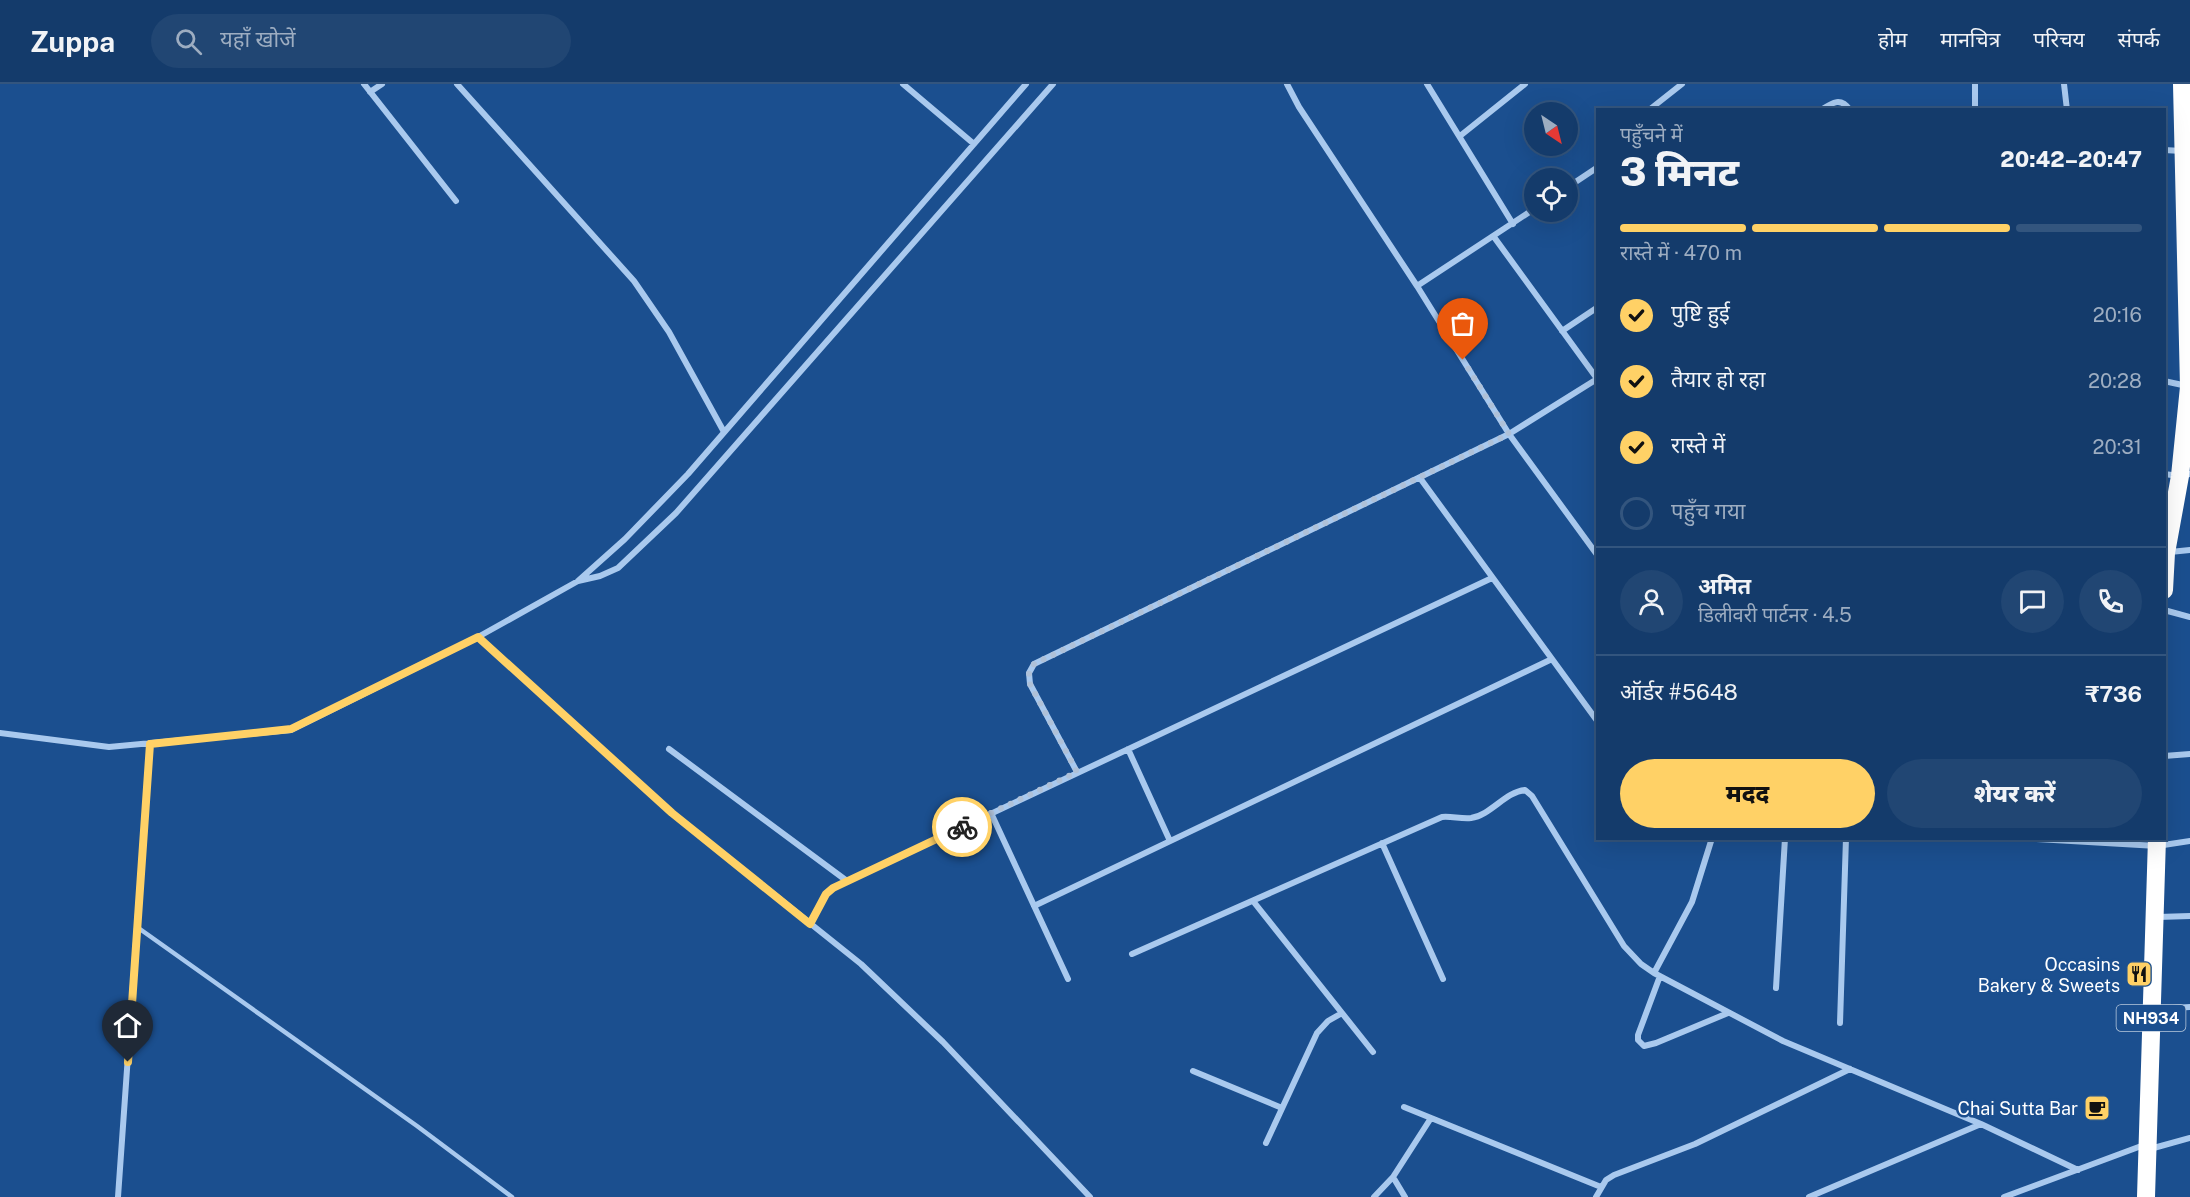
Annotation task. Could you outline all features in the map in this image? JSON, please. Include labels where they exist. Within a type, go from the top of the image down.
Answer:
[{"type":"highway","points":[[2166,553],[2189,387],[2182,84]]},
{"type":"highway","name":"NH934","points":[[2146,1197],[2157,842]]},
{"type":"street","points":[[364,84],[456,201]]},
{"type":"street","points":[[370,92],[382,84]]},
{"type":"street","points":[[457,84],[634,281],[669,332],[724,432]]},
{"type":"street","points":[[903,84],[974,144]]},
{"type":"street","points":[[0,733],[109,747],[291,729],[478,637],[578,581],[649,515],[724,432],[1026,84]]},
{"type":"street","points":[[578,581],[600,576],[618,568],[676,513],[1053,84]]},
{"type":"street","points":[[1287,84],[1299,107],[1417,286],[1509,434],[1596,553]]},
{"type":"street","points":[[1427,84],[1513,224]]},
{"type":"street","points":[[1460,136],[1525,84]]},
{"type":"street","points":[[1652,108],[1682,84]]},
{"type":"street","points":[[1975,84],[1975,108]]},
{"type":"street","points":[[2064,84],[2067,108]]},
{"type":"street","points":[[1824,108],[1833,102],[1840,101],[1849,108]]},
{"type":"street","points":[[2166,150],[2184,151]]},
{"type":"street","points":[[1578,180],[1596,168]]},
{"type":"street","points":[[1417,286],[1524,216]]},
{"type":"street","points":[[1494,237],[1596,378]]},
{"type":"street","points":[[1562,331],[1596,308]]},
{"type":"street","points":[[1077,772],[1030,684],[1029,673],[1034,664],[1509,434],[1596,380]]},
{"type":"street","points":[[2166,381],[2189,387]]},
{"type":"street","points":[[1420,478],[1596,719]]},
{"type":"street","points":[[2166,553],[2190,550]]},
{"type":"street","points":[[810,924],[826,894],[833,888],[1492,578]]},
{"type":"street","points":[[2166,611],[2190,617]]},
{"type":"street","points":[[478,637],[672,813],[861,964],[935,1034],[1090,1197]]},
{"type":"street","points":[[1034,906],[1552,659]]},
{"type":"street","points":[[118,1197],[150,744]]},
{"type":"street","points":[[669,749],[847,881]]},
{"type":"street","points":[[1128,749],[1170,841]]},
{"type":"street","points":[[2166,756],[2190,754]]},
{"type":"street","points":[[1132,954],[1442,817],[1470,818],[1518,791],[1526,790],[1532,796],[1624,946],[1641,964],[1657,975],[1783,1041],[1981,1124],[2078,1170]]},
{"type":"street","points":[[991,813],[1068,979]]},
{"type":"street","points":[[1711,840],[1692,902],[1657,975],[1638,1040],[1644,1046],[1656,1043],[1728,1013]]},
{"type":"street","points":[[1776,988],[1785,840]]},
{"type":"street","points":[[1840,1023],[1846,840]]},
{"type":"street","points":[[2088,840],[2190,841]]},
{"type":"street","points":[[1382,843],[1443,979]]},
{"type":"street","points":[[1252,900],[1373,1052]]},
{"type":"street","points":[[2154,917],[2190,916]]},
{"type":"street","points":[[2152,1010],[2190,1007]]},
{"type":"street","points":[[1266,1143],[1317,1033],[1328,1021],[1342,1013]]},
{"type":"street","points":[[1596,1197],[1601,1188],[1614,1175],[1695,1143],[1850,1069]]},
{"type":"street","points":[[1193,1071],[1282,1108]]},
{"type":"street","points":[[1404,1107],[1601,1188]]},
{"type":"street","points":[[1374,1197],[1393,1177],[1431,1118]]},
{"type":"street","points":[[1809,1197],[1981,1124]]},
{"type":"street","points":[[2004,1197],[2148,1147],[2190,1138]]},
{"type":"street","points":[[1393,1177],[1405,1197]]},
{"type":"lane","points":[[137,927],[417,1126],[512,1197]]},
{"type":"way so far","points":[[962,827],[1077,772],[1030,684],[1029,673],[1034,664],[1509,434],[1463,360]]},
{"type":"place","name":"Occasins Bakery & Sweets","points":[[2139,974]]},
{"type":"place","name":"Chai Sutta Bar","points":[[2097,1108]]},
{"type":"route","points":[[128,1062],[150,744],[291,729],[478,637],[602,752],[672,813],[810,924],[826,894],[833,888],[962,827]]}]
